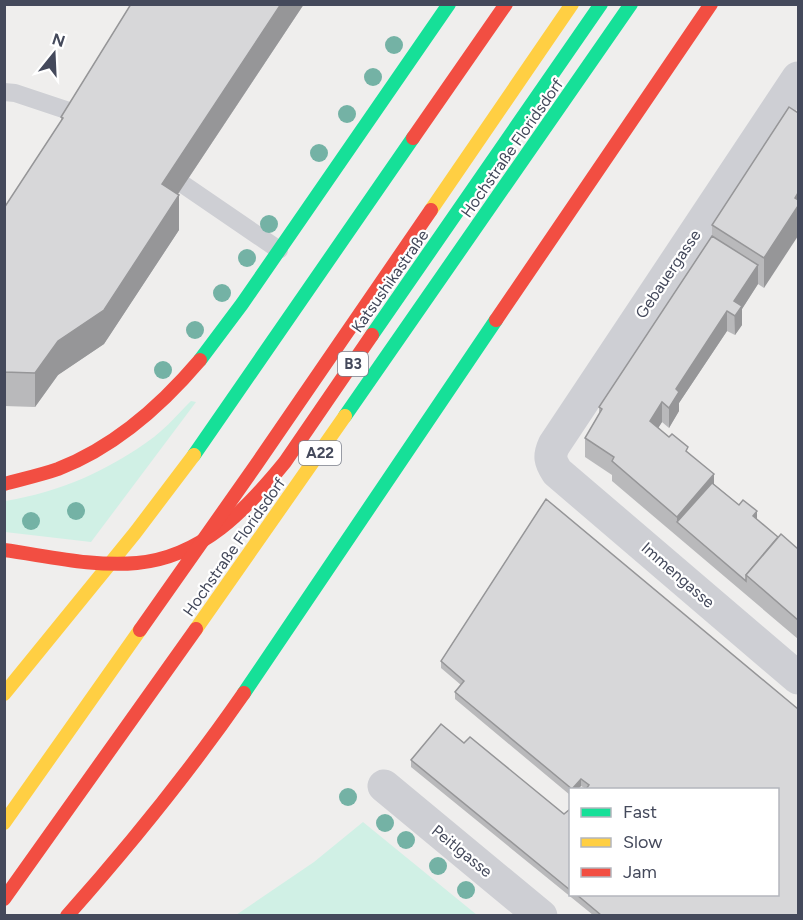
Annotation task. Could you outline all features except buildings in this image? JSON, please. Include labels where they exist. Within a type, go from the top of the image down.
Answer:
[{"type":"main road","points":[[4,484],[59,469],[85,457],[116,440],[169,397],[192,371],[279,250],[449,4]]},
{"type":"main road","points":[[4,694],[135,533],[186,466],[506,4]]},
{"type":"main road","name":"Hochstraße Floridsdorf","points":[[4,823],[249,475],[572,4]]},
{"type":"main road","name":"Katsushikastraße","points":[[4,550],[109,563],[138,563],[185,552],[202,544],[239,515],[285,462],[601,4]]},
{"type":"main road","name":"Hochstraße Floridsdorf","points":[[4,899],[301,481],[631,4]]},
{"type":"main road","points":[[67,915],[128,847],[189,769],[357,527],[711,4]]},
{"type":"street","name":"Gebauergasse","points":[[557,472],[551,462],[550,454],[554,445],[796,87]]},
{"type":"street","name":"Immengasse","points":[[557,472],[798,678]]},
{"type":"street","name":"Peitlgasse","points":[[384,786],[541,915]]},
{"type":"lane","points":[[4,92],[15,93],[75,113]]},
{"type":"lane","points":[[184,185],[279,250]]},
{"type":"green space","points":[[191,401],[196,402],[91,542],[5,532],[5,501],[64,486],[101,470],[154,437]]},
{"type":"green space","points":[[363,822],[477,915],[236,915],[314,862]]},
{"type":"traffic: fast","points":[[200,360],[242,304],[449,4]]},
{"type":"traffic: fast","points":[[372,335],[601,4]]},
{"type":"traffic: fast","points":[[345,416],[631,4]]},
{"type":"traffic: fast","points":[[194,455],[413,138]]},
{"type":"traffic: fast","points":[[244,693],[496,320]]},
{"type":"traffic: slow","points":[[431,210],[572,4]]},
{"type":"traffic: slow","points":[[196,629],[345,416]]},
{"type":"traffic: slow","points":[[4,694],[135,533],[194,455]]},
{"type":"traffic: slow","points":[[4,823],[140,630]]},
{"type":"traffic: jam","points":[[413,138],[506,4]]},
{"type":"traffic: jam","points":[[496,320],[711,4]]},
{"type":"traffic: jam","points":[[140,630],[431,210]]},
{"type":"traffic: jam","points":[[4,550],[70,560],[120,564],[160,559],[202,541],[221,528],[255,497],[285,462],[372,335]]},
{"type":"traffic: jam","points":[[4,484],[58,469],[79,460],[118,437],[153,409],[200,360]]},
{"type":"traffic: jam","points":[[4,899],[196,629]]},
{"type":"traffic: jam","points":[[67,916],[159,807],[244,693]]}]
